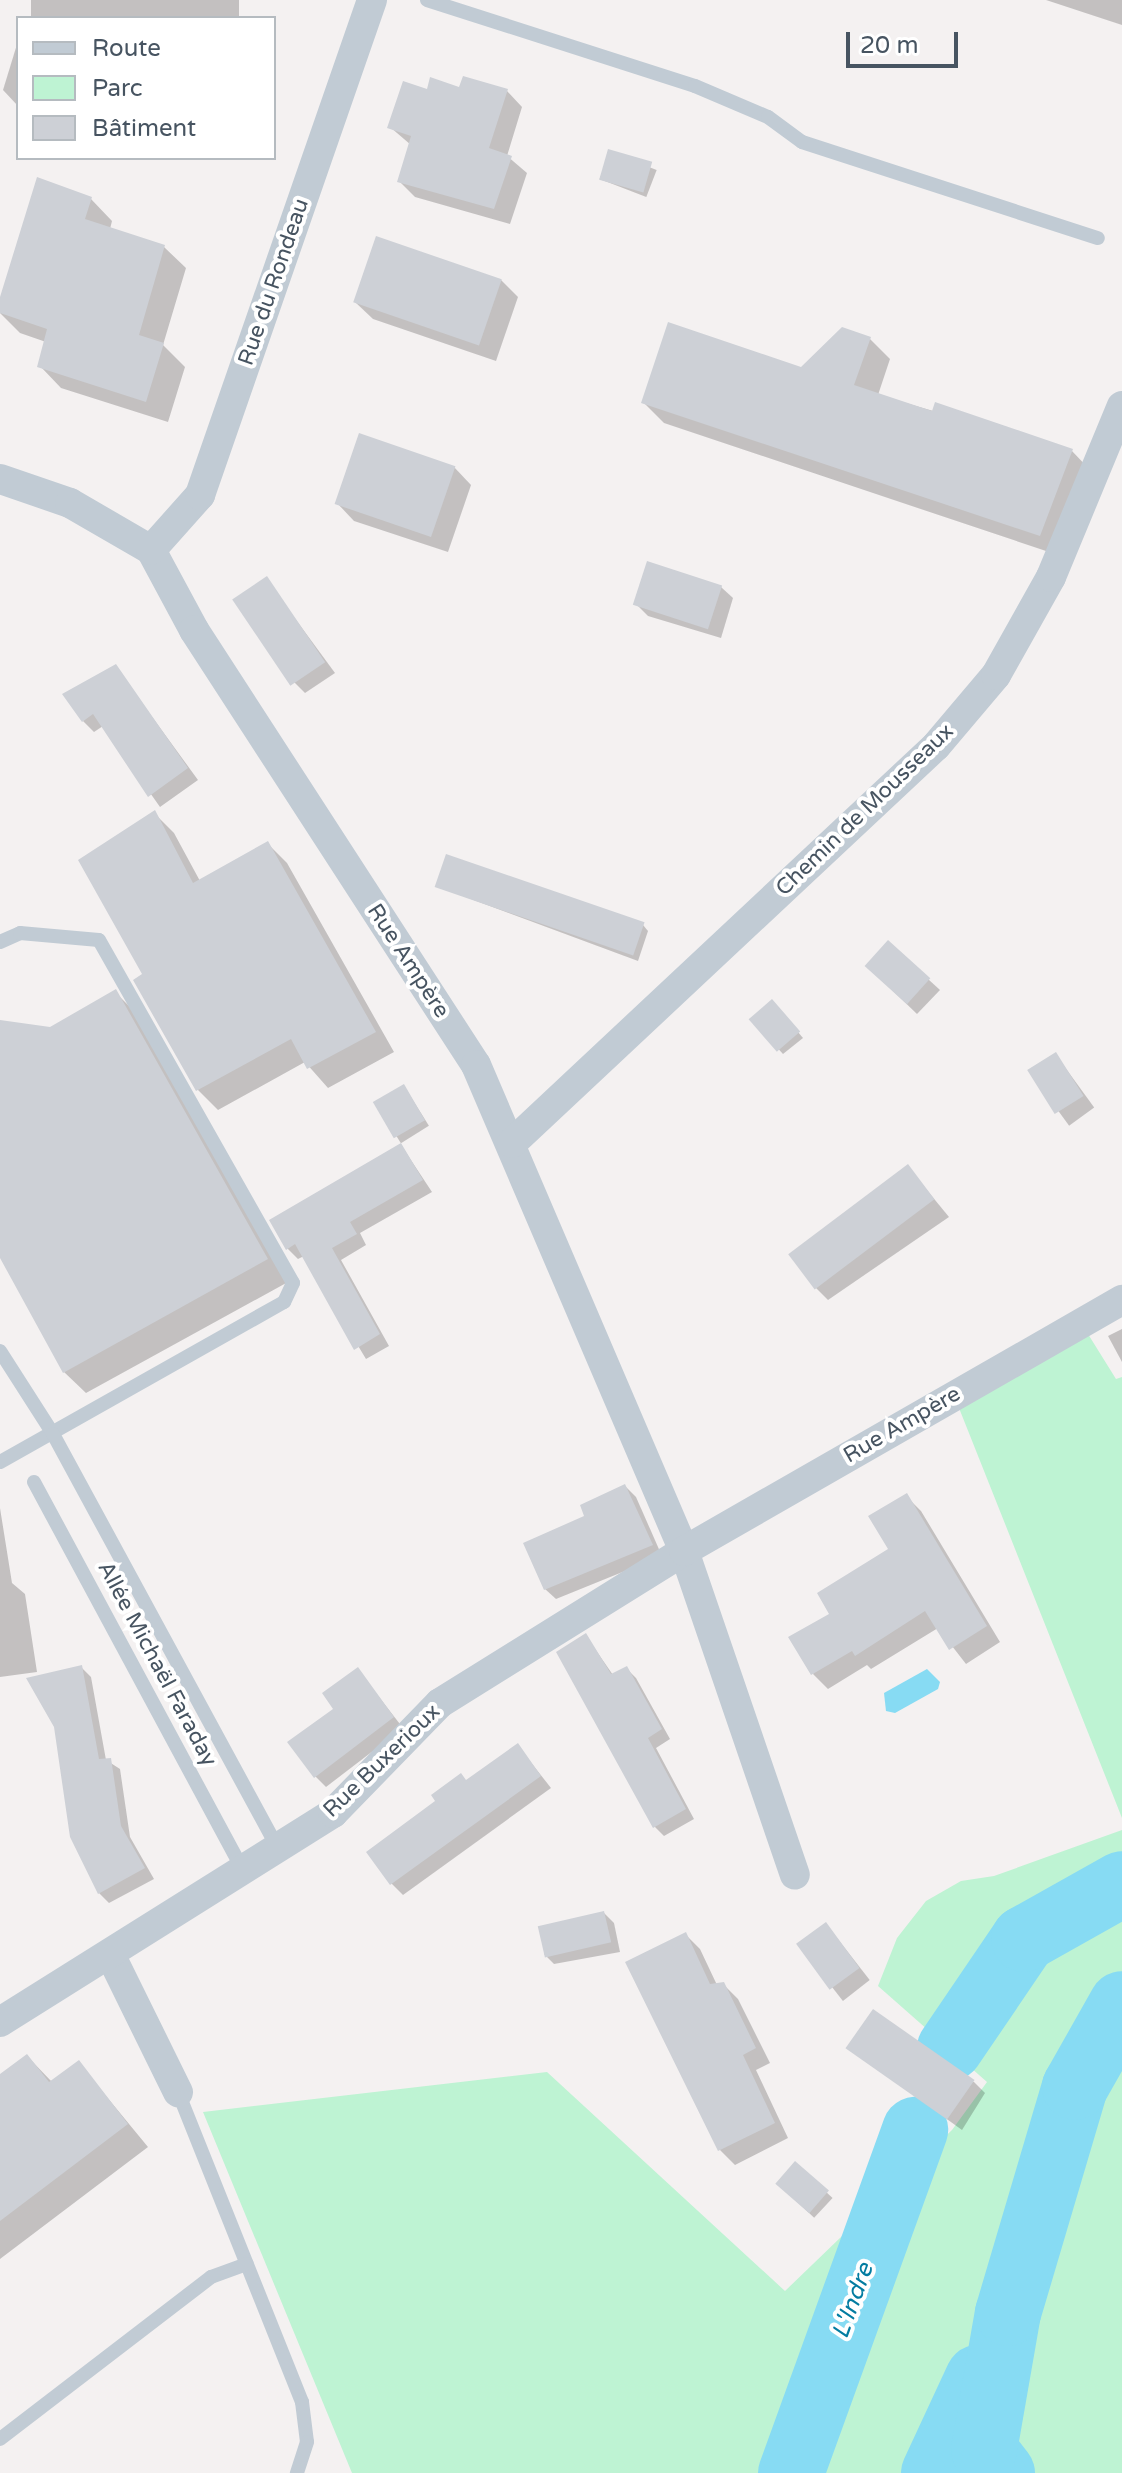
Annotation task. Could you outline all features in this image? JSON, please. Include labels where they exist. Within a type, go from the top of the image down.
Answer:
[{"type":"street","name":"Rue du Rondeau","points":[[151,550],[200,495],[372,0]]},
{"type":"street","name":"Chemin de Mousseaux","points":[[512,1143],[936,746],[996,675],[1051,577],[1122,406]]},
{"type":"street","points":[[0,479],[70,503],[151,550]]},
{"type":"street","name":"Rue Ampère","points":[[151,550],[194,630],[476,1065],[512,1143],[684,1551],[795,1875]]},
{"type":"street","name":"Rue Ampère","points":[[684,1551],[1122,1300]]},
{"type":"street","name":"Rue Buxerioux","points":[[0,2022],[333,1813],[440,1703],[684,1551]]},
{"type":"street","points":[[110,1954],[178,2092]]},
{"type":"lane","points":[[427,0],[695,86],[768,117],[802,142],[1098,238]]},
{"type":"lane","points":[[0,942],[20,933],[99,940],[293,1283],[284,1302],[0,1462]]},
{"type":"lane","points":[[0,1351],[53,1434],[277,1847]]},
{"type":"lane","name":"Allée Michaël Faraday","points":[[34,1482],[242,1868]]},
{"type":"lane","points":[[178,2092],[302,2402],[307,2442],[297,2473]]},
{"type":"lane","points":[[0,2439],[211,2277],[247,2264]]},
{"type":"green space","points":[[1088,1334],[1116,1379],[1122,1377],[1122,1818],[957,1403]]},
{"type":"green space","points":[[1122,1830],[1122,2473],[352,2473],[203,2112],[547,2072],[785,2291],[952,2130],[987,2082],[878,1986],[897,1938],[926,1901],[961,1881],[994,1876]]},
{"type":"water","points":[[927,1669],[940,1682],[938,1689],[895,1713],[886,1711],[884,1693]]},
{"type":"building","points":[[463,76],[508,89],[489,148],[512,156],[494,209],[397,182],[411,136],[387,128],[403,81],[427,89],[430,77],[459,87]]},
{"type":"building","points":[[608,149],[652,162],[643,192],[599,180]]},
{"type":"building","points":[[37,177],[92,197],[85,219],[165,245],[139,335],[164,343],[146,402],[37,367],[47,329],[0,313],[0,297]]},
{"type":"building","points":[[376,236],[502,279],[479,345],[353,302]]},
{"type":"building","points":[[668,322],[801,367],[842,327],[871,337],[854,385],[932,411],[935,402],[1073,449],[1040,536],[641,403]]},
{"type":"building","points":[[359,433],[455,466],[431,537],[335,504]]},
{"type":"building","points":[[647,561],[722,585],[708,629],[633,605]]},
{"type":"building","points":[[267,576],[325,662],[290,686],[232,599]]},
{"type":"building","points":[[116,664],[188,768],[148,797],[93,714],[82,722],[62,694]]},
{"type":"building","points":[[155,810],[193,883],[268,841],[376,1032],[307,1069],[291,1039],[196,1091],[133,980],[142,974],[78,860]]},
{"type":"building","points":[[446,854],[645,922],[633,955],[435,887]]},
{"type":"building","points":[[888,940],[930,978],[907,1004],[865,966]]},
{"type":"building","points":[[116,989],[268,1259],[63,1373],[0,1258],[0,1020],[50,1027]]},
{"type":"building","points":[[772,999],[800,1031],[777,1052],[749,1019]]},
{"type":"building","points":[[1056,1052],[1084,1096],[1055,1114],[1027,1070]]},
{"type":"building","points":[[404,1084],[425,1120],[394,1138],[373,1102]]},
{"type":"building","points":[[401,1143],[423,1180],[350,1222],[357,1234],[332,1248],[380,1334],[354,1350],[295,1244],[286,1250],[269,1220]]},
{"type":"building","points":[[908,1164],[934,1199],[815,1289],[788,1254]]},
{"type":"building","points":[[625,1484],[653,1545],[544,1590],[523,1543],[584,1516],[580,1505]]},
{"type":"building","points":[[907,1493],[987,1626],[949,1650],[925,1611],[855,1656],[852,1651],[811,1675],[788,1637],[829,1614],[817,1593],[888,1549],[868,1516]]},
{"type":"building","points":[[586,1633],[611,1674],[627,1666],[662,1729],[648,1738],[686,1809],[653,1828],[556,1652]]},
{"type":"building","points":[[82,1665],[99,1759],[111,1758],[121,1826],[145,1868],[98,1894],[70,1837],[54,1727],[26,1678]]},
{"type":"building","points":[[358,1667],[394,1717],[314,1778],[287,1742],[333,1709],[322,1693]]},
{"type":"building","points":[[518,1743],[541,1776],[390,1885],[366,1852],[435,1801],[431,1795],[461,1773],[466,1780]]},
{"type":"building","points":[[604,1911],[611,1942],[545,1957],[538,1926]]},
{"type":"building","points":[[826,1922],[860,1968],[830,1990],[796,1944]]},
{"type":"building","points":[[686,1932],[710,1984],[724,1982],[756,2048],[743,2055],[775,2123],[718,2151],[625,1962]]},
{"type":"building","points":[[873,2009],[975,2080],[947,2119],[845,2048]]},
{"type":"building","points":[[27,2054],[49,2082],[79,2060],[128,2124],[0,2221],[0,2074]]},
{"type":"building","points":[[795,2161],[829,2191],[809,2213],[775,2184]]},
{"type":"waterway","name":"L'Indre","points":[[950,2048],[1024,1939],[1122,1884]]},
{"type":"waterway","points":[[1002,2473],[984,2450],[1008,2313],[1075,2087],[1122,2004]]},
{"type":"waterway","name":"L'Indre","points":[[791,2473],[915,2130]]},
{"type":"waterway","points":[[934,2473],[978,2378]]}]
